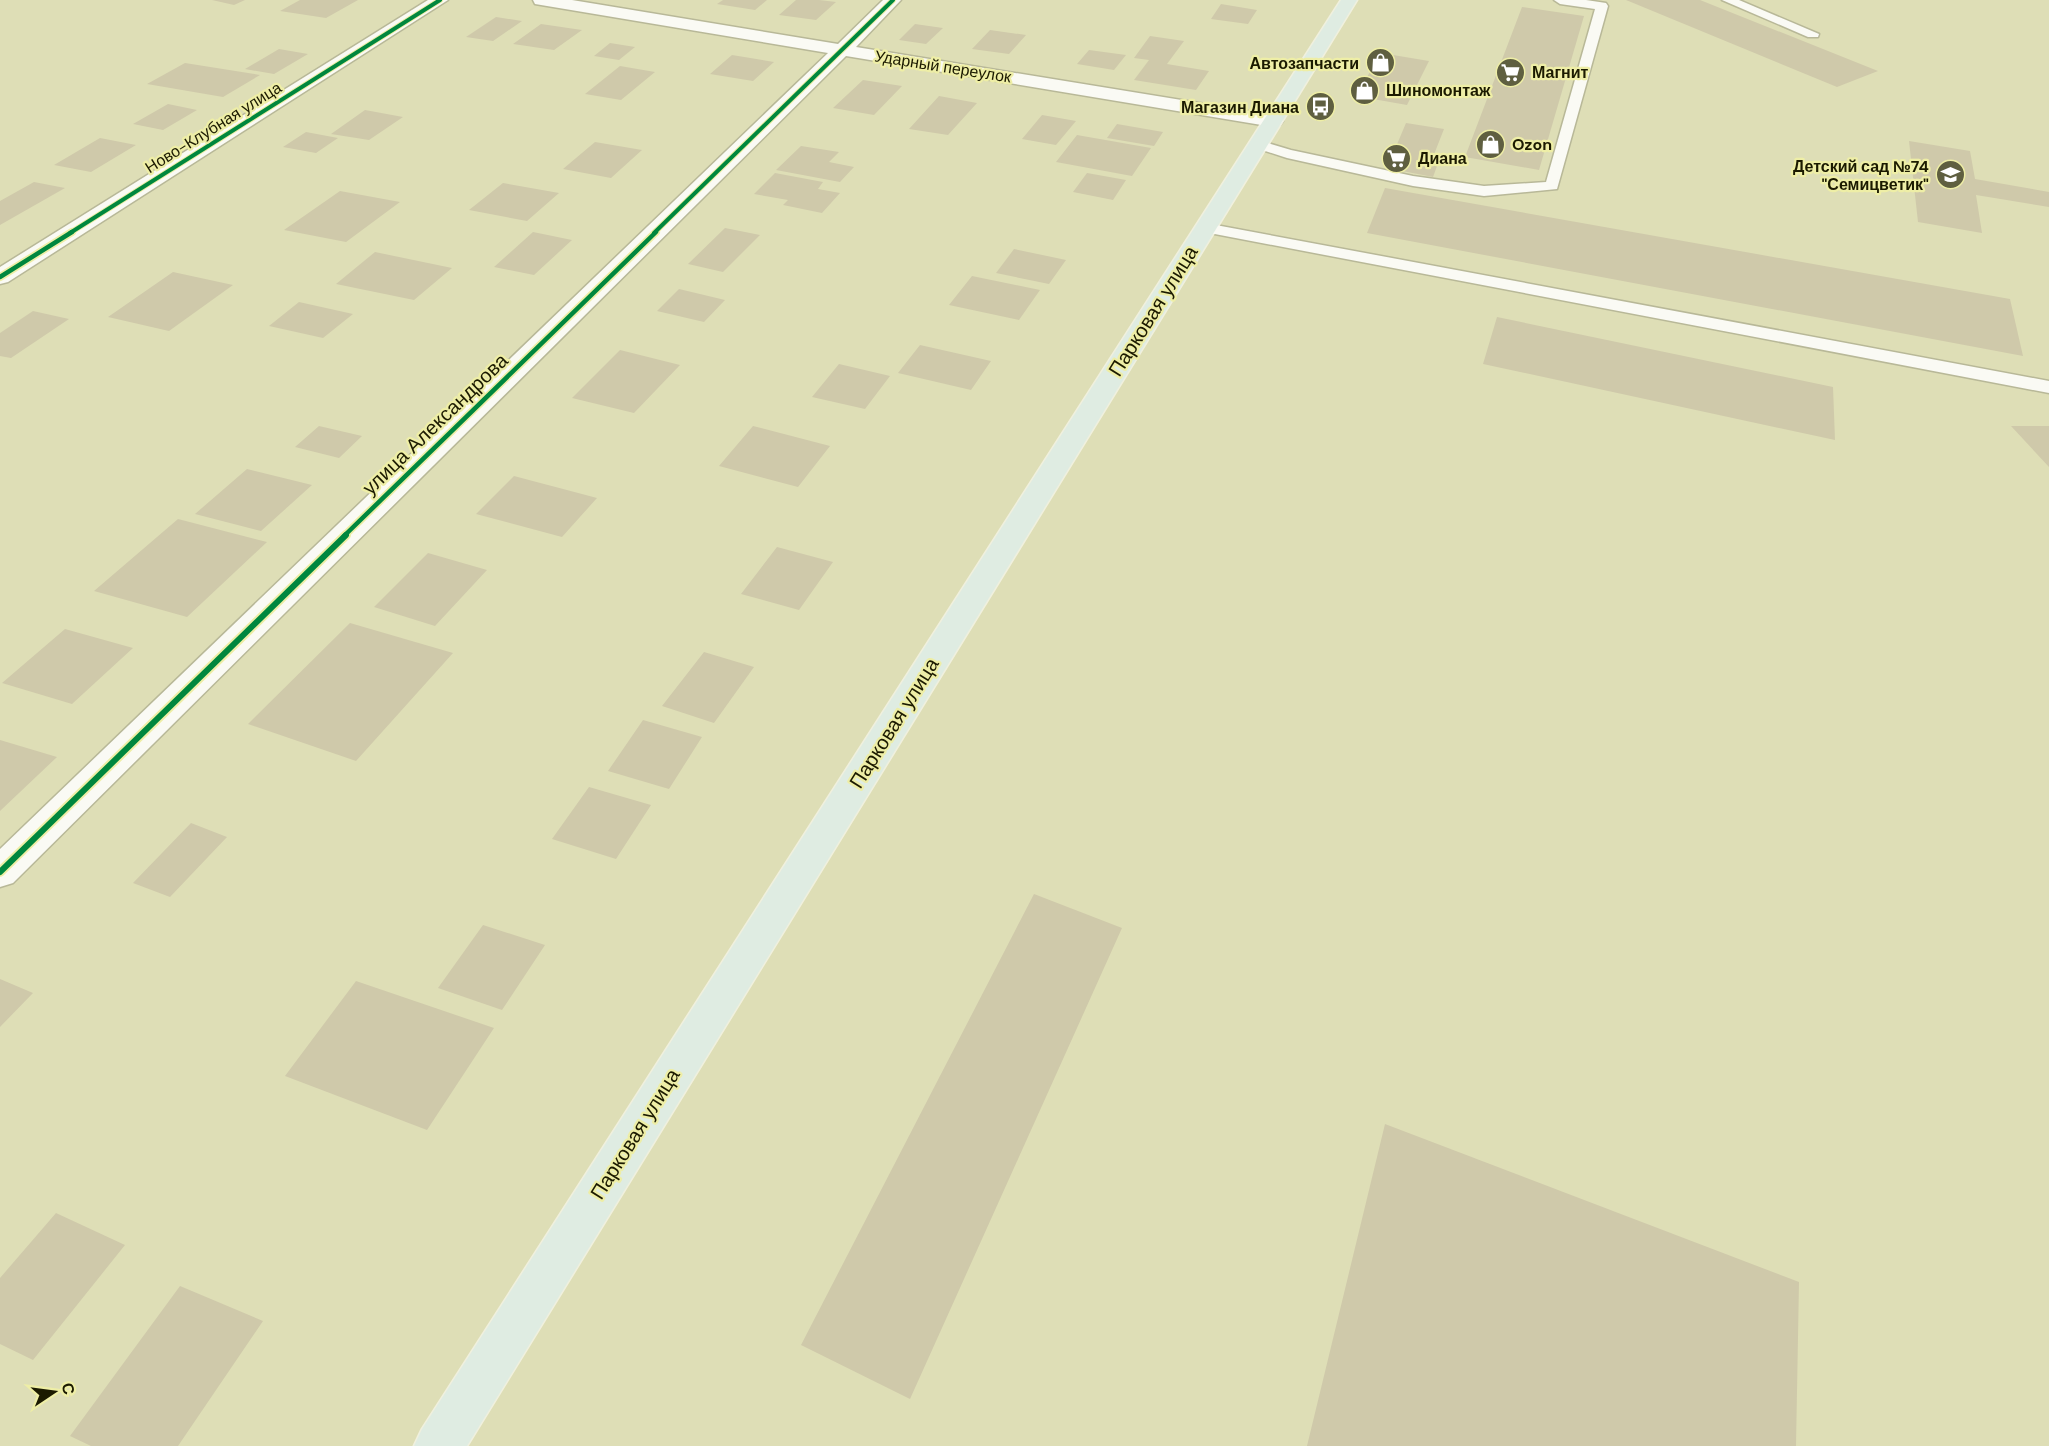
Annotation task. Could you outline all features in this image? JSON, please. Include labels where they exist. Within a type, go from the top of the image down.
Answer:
[{"type":"main road","name":"Парковая улица","points":[[440,1446],[1349,0]]},
{"type":"street","name":"Ново-Клубная улица","points":[[0,277],[440,0]]},
{"type":"street","name":"Ударный переулок","points":[[541,0],[842,50],[1265,133]]},
{"type":"street","name":"улица Александрова","points":[[0,872],[893,0]]},
{"type":"lane","points":[[1265,133],[1287,154],[1413,181],[1484,191],[1552,186],[1602,6],[1560,0]]},
{"type":"lane","points":[[1728,0],[1813,34]]},
{"type":"lane","points":[[1205,228],[2049,387]]},
{"type":"building","points":[[212,0],[245,0],[234,5]]},
{"type":"building","points":[[300,0],[358,0],[326,18],[280,11]]},
{"type":"building","points":[[723,0],[767,0],[755,10],[717,4]]},
{"type":"building","points":[[796,0],[836,2],[816,20],[779,15]]},
{"type":"building","points":[[1626,0],[1700,0],[1878,71],[1837,87]]},
{"type":"building","points":[[1221,4],[1257,10],[1248,24],[1211,19]]},
{"type":"building","points":[[1522,7],[1584,16],[1539,170],[1465,157]]},
{"type":"building","points":[[496,17],[522,21],[493,41],[466,37]]},
{"type":"building","points":[[541,24],[582,30],[554,50],[513,44]]},
{"type":"building","points":[[915,24],[943,28],[926,44],[899,40]]},
{"type":"building","points":[[990,30],[1026,35],[1009,54],[972,49]]},
{"type":"building","points":[[1150,36],[1184,41],[1167,64],[1209,71],[1196,90],[1134,80],[1149,60],[1134,58]]},
{"type":"building","points":[[610,43],[635,47],[619,60],[594,56]]},
{"type":"building","points":[[279,49],[308,54],[274,74],[245,69]]},
{"type":"building","points":[[1089,50],[1126,55],[1114,70],[1077,64]]},
{"type":"building","points":[[1381,53],[1429,61],[1407,105],[1356,96]]},
{"type":"building","points":[[732,55],[774,62],[753,81],[710,74]]},
{"type":"building","points":[[185,63],[260,75],[223,97],[147,84]]},
{"type":"building","points":[[620,66],[655,72],[621,100],[585,94]]},
{"type":"building","points":[[863,80],[902,86],[874,115],[833,108]]},
{"type":"building","points":[[939,96],[977,103],[948,135],[909,129]]},
{"type":"building","points":[[168,104],[197,110],[163,130],[133,124]]},
{"type":"building","points":[[365,110],[403,117],[369,140],[331,134]]},
{"type":"building","points":[[1042,115],[1076,121],[1056,145],[1022,139]]},
{"type":"building","points":[[1406,123],[1444,129],[1433,157],[1440,158],[1433,177],[1387,168]]},
{"type":"building","points":[[1117,124],[1163,132],[1154,146],[1107,138]]},
{"type":"building","points":[[306,132],[338,138],[316,153],[283,147]]},
{"type":"building","points":[[1077,135],[1151,148],[1132,176],[1056,162]]},
{"type":"building","points":[[100,138],[136,145],[91,172],[54,165]]},
{"type":"building","points":[[1909,141],[1970,151],[1975,179],[2049,192],[2049,207],[1976,195],[1982,233],[1918,222]]},
{"type":"building","points":[[595,142],[642,150],[611,178],[563,169]]},
{"type":"building","points":[[801,146],[839,152],[829,162],[854,167],[840,182],[776,170]]},
{"type":"building","points":[[775,173],[823,182],[818,189],[840,193],[822,213],[783,205],[788,200],[754,194]]},
{"type":"building","points":[[1087,173],[1126,180],[1113,200],[1073,192]]},
{"type":"building","points":[[34,182],[65,188],[0,225],[0,201]]},
{"type":"building","points":[[503,183],[559,193],[527,221],[469,210]]},
{"type":"building","points":[[1385,188],[2010,299],[2023,356],[1367,233]]},
{"type":"building","points":[[340,191],[400,202],[346,242],[284,230]]},
{"type":"building","points":[[725,228],[760,235],[723,272],[688,264]]},
{"type":"building","points":[[533,232],[572,240],[534,275],[494,267]]},
{"type":"building","points":[[1014,249],[1066,260],[1049,284],[996,273]]},
{"type":"building","points":[[375,252],[452,268],[414,300],[336,284]]},
{"type":"building","points":[[173,272],[233,285],[169,331],[108,317]]},
{"type":"building","points":[[972,276],[1040,290],[1019,320],[949,305]]},
{"type":"building","points":[[679,289],[725,300],[704,322],[657,311]]},
{"type":"building","points":[[299,302],[353,314],[323,338],[269,326]]},
{"type":"building","points":[[33,311],[69,319],[11,358],[0,356],[0,333]]},
{"type":"building","points":[[1497,317],[1833,387],[1835,440],[1483,364]]},
{"type":"building","points":[[920,345],[991,361],[971,390],[898,373]]},
{"type":"building","points":[[620,350],[680,365],[634,413],[572,398]]},
{"type":"building","points":[[839,364],[890,376],[865,409],[812,397]]},
{"type":"building","points":[[319,426],[362,436],[339,458],[295,447]]},
{"type":"building","points":[[753,426],[830,446],[798,487],[719,466]]},
{"type":"building","points":[[2011,426],[2049,426],[2049,467]]},
{"type":"building","points":[[247,469],[312,485],[261,531],[195,514]]},
{"type":"building","points":[[514,476],[597,498],[562,537],[476,514]]},
{"type":"building","points":[[178,519],[267,542],[187,617],[94,591]]},
{"type":"building","points":[[777,547],[833,562],[799,610],[741,594]]},
{"type":"building","points":[[428,553],[487,570],[435,626],[374,607]]},
{"type":"building","points":[[350,623],[453,653],[356,761],[248,724]]},
{"type":"building","points":[[65,629],[133,648],[72,704],[2,683]]},
{"type":"building","points":[[704,652],[754,667],[714,723],[662,706]]},
{"type":"building","points":[[643,720],[702,737],[669,789],[608,771]]},
{"type":"building","points":[[0,740],[57,757],[0,811]]},
{"type":"building","points":[[589,787],[651,805],[616,859],[552,839]]},
{"type":"building","points":[[191,823],[227,837],[170,897],[133,883]]},
{"type":"building","points":[[1034,894],[1122,928],[910,1399],[801,1345]]},
{"type":"building","points":[[483,925],[545,945],[502,1010],[438,988]]},
{"type":"building","points":[[0,979],[33,993],[0,1027]]},
{"type":"building","points":[[356,981],[494,1028],[427,1130],[285,1076]]},
{"type":"building","points":[[1385,1124],[1799,1282],[1796,1446],[1307,1446]]},
{"type":"building","points":[[56,1213],[125,1245],[33,1360],[0,1344],[0,1278]]},
{"type":"building","points":[[180,1286],[263,1321],[178,1446],[91,1446],[70,1436]]},
{"type":"cycle path","points":[[0,277],[440,0]]},
{"type":"cycle path","points":[[0,872],[893,0]]},
{"type":"place","name":"Автозапчасти","points":[[1380,63]]},
{"type":"place","name":"Магнит","points":[[1511,72]]},
{"type":"place","name":"Шиномонтаж","points":[[1365,90]]},
{"type":"place","name":"Магазин Диана","points":[[1320,107]]},
{"type":"place","name":"Ozon","points":[[1491,144]]},
{"type":"place","name":"Диана","points":[[1397,158]]},
{"type":"place","name":"Детский сад №74 \"Семицветик\"","points":[[1950,175]]}]
